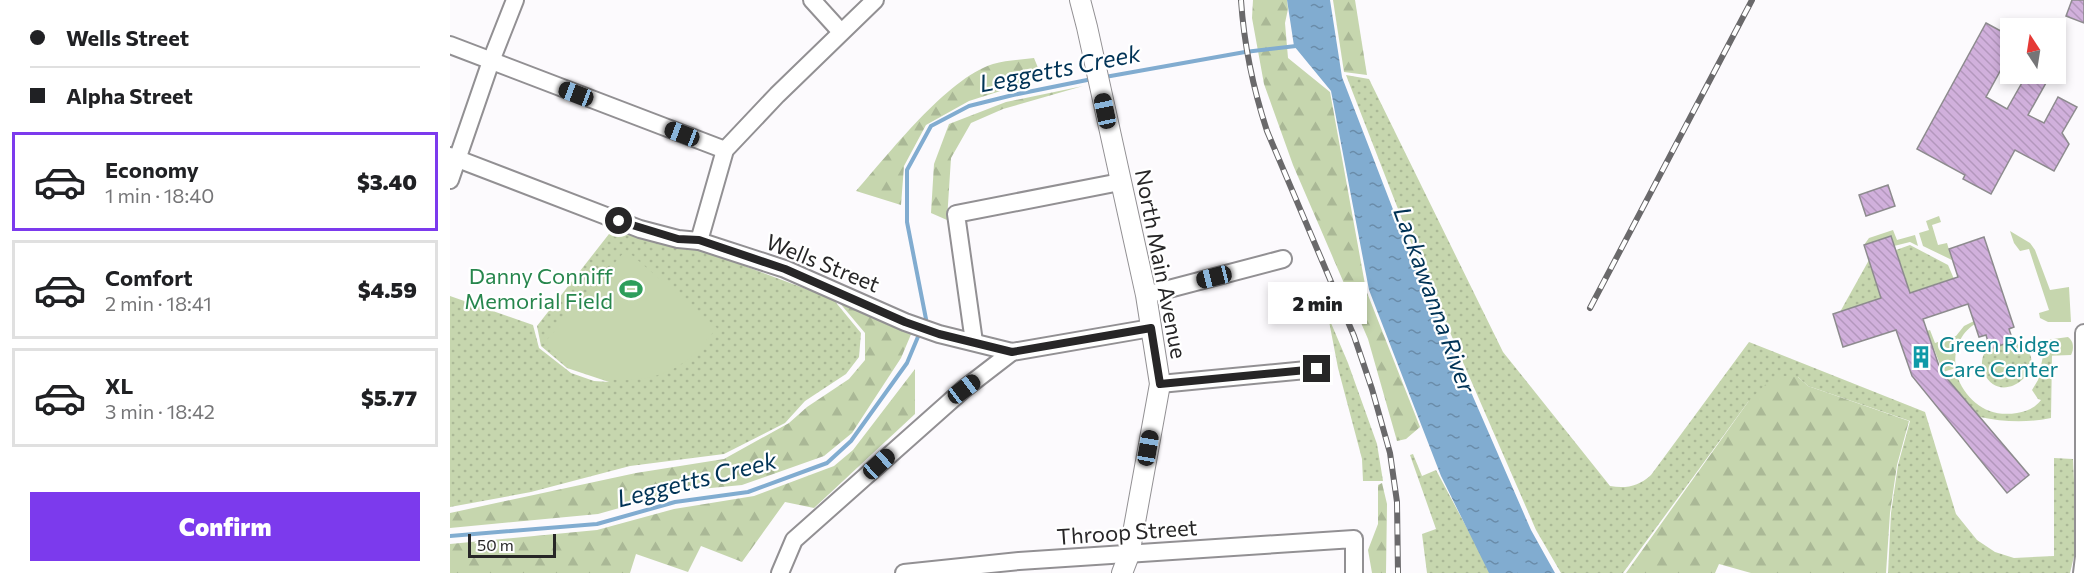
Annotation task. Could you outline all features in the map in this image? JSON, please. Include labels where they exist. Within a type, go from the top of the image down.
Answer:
[{"type":"main road","name":"North Main Avenue","points":[[1080,0],[1146,295],[1160,384],[1126,564]]},
{"type":"street","points":[[450,180],[453,158],[515,0]]},
{"type":"street","points":[[812,0],[841,32]]},
{"type":"street","points":[[699,240],[724,150],[875,0]]},
{"type":"street","points":[[450,45],[724,150]]},
{"type":"street","name":"Wells Street","points":[[453,158],[639,229],[678,239],[699,240],[785,269],[905,322],[939,334],[1012,352],[1151,328]]},
{"type":"street","points":[[974,342],[956,214],[1120,182]]},
{"type":"street","points":[[1146,295],[1283,259]]},
{"type":"street","points":[[2082,573],[2084,557],[2084,333]]},
{"type":"street","points":[[780,573],[794,540],[964,389],[1012,352]]},
{"type":"street","points":[[1160,384],[1317,369]]},
{"type":"street","name":"Throop Street","points":[[904,573],[1018,561],[1126,564],[1354,539],[1354,573]]},
{"type":"green space","points":[[1253,0],[1287,0],[1285,23],[1288,58],[1330,92],[1366,290],[1420,427],[1406,439],[1397,441],[1368,339],[1293,165],[1264,84],[1252,18]]},
{"type":"green space","points":[[1333,0],[1355,0],[1367,75],[1344,72]]},
{"type":"green space","points":[[1034,58],[1041,75],[969,101],[926,125],[904,166],[901,205],[856,191],[919,119],[956,85],[975,72],[993,64]]},
{"type":"green space","points":[[1346,75],[1369,79],[1503,352],[1610,486],[1632,486],[1651,475],[1749,342],[1925,412],[1956,514],[1977,540],[1995,552],[2014,558],[2054,556],[2054,458],[2073,459],[2077,544],[2070,573],[1888,573],[1891,513],[1898,465],[1910,421],[1808,386],[1798,377],[1748,402],[1623,573],[1561,573],[1536,530],[1412,245]]},
{"type":"green space","points":[[1083,86],[1003,109],[971,123],[951,158],[947,220],[931,213],[934,164],[949,124],[1006,102]]},
{"type":"green space","points":[[1939,216],[1941,222],[1932,225],[1938,245],[1947,243],[1952,260],[1923,246],[1919,233],[1929,230],[1926,221]]},
{"type":"green space","points":[[616,225],[694,247],[833,299],[861,333],[859,357],[846,374],[805,401],[785,423],[724,454],[630,466],[531,492],[450,507],[450,296],[533,325],[539,348],[571,373],[594,381],[609,382],[567,368],[541,346],[537,326]]},
{"type":"green space","points":[[1893,230],[1897,240],[1915,235],[1918,246],[1910,242],[1894,246],[1891,236],[1864,245],[1869,238]]},
{"type":"green space","points":[[2010,231],[2030,243],[2035,250],[2050,290],[2069,287],[2071,322],[2048,322],[2040,318],[2039,313],[2049,310],[2029,249],[2020,251]]},
{"type":"green space","points":[[1910,245],[1948,265],[1954,279],[1910,293],[1896,250]]},
{"type":"green space","name":"Danny Conniff Memorial Field","points":[[626,250],[717,328],[692,356],[663,374],[629,380],[612,380],[579,371],[564,363],[544,343]]},
{"type":"green space","points":[[1869,260],[1881,298],[1840,312]]},
{"type":"green space","points":[[838,301],[912,332],[901,358],[852,433],[824,456],[742,485],[680,491],[598,514],[450,528],[450,513],[636,473],[724,459],[789,423],[807,407],[849,379],[865,360],[865,333]]},
{"type":"green space","points":[[1328,316],[1348,363],[1377,444],[1383,481],[1363,481],[1362,459],[1338,368]]},
{"type":"green space","points":[[1974,321],[1975,324],[1965,332],[1959,343],[1956,368],[1943,372],[1927,331],[1930,330],[1935,343],[1956,336],[1964,326]]},
{"type":"green space","points":[[2068,337],[2073,345],[2071,355],[2043,356],[2042,344],[2046,340]]},
{"type":"green space","points":[[2012,339],[2026,348],[2031,358],[2030,369],[2024,378],[2014,385],[2003,387],[1992,384],[1984,373],[1982,359],[1989,347]]},
{"type":"green space","points":[[2052,355],[2051,418],[2015,421],[1980,417],[1946,377],[1956,374],[1960,384],[1979,406],[1996,413],[2017,413],[2030,409],[2041,400],[2032,390],[2038,380],[2043,356]]},
{"type":"green space","points":[[915,369],[915,414],[814,508],[785,502],[742,562],[701,546],[688,572],[636,554],[630,573],[450,573],[450,544],[597,530],[674,509],[754,496],[834,466],[853,450]]},
{"type":"green space","points":[[1782,376],[1798,377],[1808,386],[1909,421],[1897,465],[1890,513],[1886,573],[1751,573],[1719,564],[1715,573],[1626,573],[1748,402],[1765,385]]},
{"type":"green space","points":[[1413,454],[1422,476],[1436,470],[1491,573],[1427,573],[1422,534],[1436,529],[1410,455]]},
{"type":"green space","points":[[1382,483],[1387,504],[1386,573],[1372,573],[1368,550],[1378,524],[1378,485]]},
{"type":"water","points":[[1287,0],[1330,0],[1342,77],[1404,238],[1531,530],[1555,573],[1489,573],[1441,476],[1369,290],[1331,91],[1294,46]]},
{"type":"building","points":[[2072,0],[2084,0],[2084,23],[2066,16]]},
{"type":"building","points":[[1986,23],[2000,31],[2000,71],[1986,97],[2007,109],[2021,84],[2045,84],[2028,115],[2044,123],[2058,97],[2077,107],[2062,133],[2069,144],[2054,171],[2015,150],[1991,194],[1963,179],[1965,175],[1917,149]]},
{"type":"building","points":[[1888,185],[1895,206],[1866,216],[1859,195]]},
{"type":"building","name":"Green Ridge Care Center","points":[[1891,236],[1910,293],[1958,277],[1949,249],[1984,237],[2014,327],[2009,329],[2013,341],[1990,349],[1986,335],[1979,337],[1968,304],[1923,319],[1944,375],[2029,475],[2007,493],[1912,376],[1896,330],[1843,347],[1833,314],[1881,298],[1864,245]]},
{"type":"waterway","name":"Leggetts Creek","points":[[1105,77],[1245,52],[1296,46]]},
{"type":"waterway","name":"Leggetts Creek","points":[[924,323],[926,319],[907,222],[907,170],[931,126],[969,106],[1092,79]]},
{"type":"waterway","name":"Leggetts Creek","points":[[450,536],[597,524],[675,502],[748,492],[827,463],[851,441],[907,363],[920,332]]},
{"type":"railway","points":[[1241,0],[1250,66],[1267,131],[1354,336],[1390,453],[1397,502],[1398,573]]},
{"type":"railway","points":[[1590,308],[1752,0]]},
{"type":"place","name":"Danny Conniff Memorial Field","points":[[631,289]]},
{"type":"place","name":"Green Ridge Care Center","points":[[1921,357]]},
{"type":"route","points":[[619,221],[639,229],[678,239],[699,240],[785,269],[905,322],[939,334],[1012,352],[1151,328],[1160,384],[1317,369]]},
{"type":"water label","name":"Lackawanna River","points":[[1434,300]]}]
